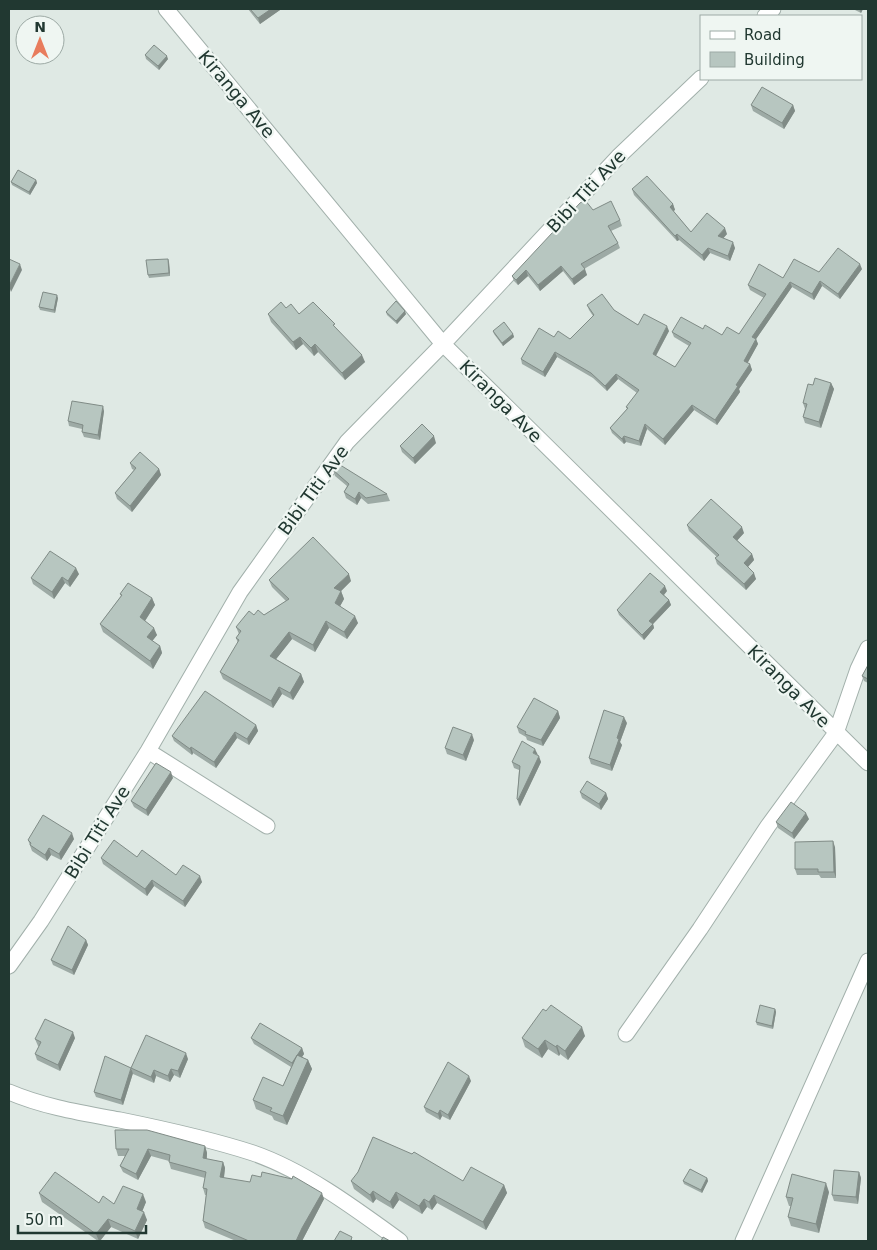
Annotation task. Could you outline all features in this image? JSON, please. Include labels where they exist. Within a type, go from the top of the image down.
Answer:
[{"type":"street","name":"Kiranga Ave","points":[[166,9],[444,344],[868,764]]},
{"type":"street","name":"Bibi Titi Ave","points":[[9,966],[41,921],[148,751],[240,592],[347,442],[444,344],[618,157],[700,79]]},
{"type":"street","points":[[626,1034],[700,929],[768,826],[836,733],[858,669],[868,648]]},
{"type":"street","points":[[148,751],[266,826]]},
{"type":"street","points":[[743,1241],[868,961]]},
{"type":"street","points":[[9,1092],[19,1097],[77,1112],[209,1140],[254,1154],[284,1166],[322,1187],[400,1241]]},
{"type":"building","points":[[250,9],[271,9],[258,18]]},
{"type":"building","points":[[154,45],[167,56],[158,66],[145,55]]},
{"type":"building","points":[[762,87],[793,105],[782,123],[751,105]]},
{"type":"building","points":[[18,170],[36,180],[29,192],[11,182]]},
{"type":"building","points":[[647,176],[673,204],[670,207],[691,232],[707,213],[725,228],[718,236],[733,242],[728,256],[708,248],[702,255],[677,234],[675,236],[632,189]]},
{"type":"building","points":[[585,200],[593,210],[611,201],[620,220],[608,226],[618,243],[581,264],[585,269],[572,279],[561,266],[538,285],[526,270],[516,280],[512,276],[580,203]]},
{"type":"building","points":[[838,248],[860,264],[838,294],[820,281],[812,294],[790,282],[752,337],[756,339],[744,361],[750,364],[715,420],[692,405],[663,439],[645,424],[639,441],[624,436],[622,439],[610,428],[628,408],[626,407],[639,390],[616,374],[605,386],[591,373],[555,352],[543,372],[521,359],[539,328],[554,337],[558,331],[570,339],[594,315],[587,305],[602,294],[614,310],[638,325],[644,314],[667,326],[653,354],[675,367],[691,343],[672,332],[681,317],[703,329],[705,325],[722,335],[727,327],[739,334],[766,294],[748,285],[759,264],[783,278],[794,259],[819,272]]},
{"type":"building","points":[[9,259],[20,264],[9,286]]},
{"type":"building","points":[[168,259],[169,273],[148,275],[146,260]]},
{"type":"building","points":[[43,292],[57,295],[54,310],[39,307]]},
{"type":"building","points":[[396,301],[405,311],[396,321],[386,312]]},
{"type":"building","points":[[281,302],[286,308],[291,304],[299,314],[313,302],[362,355],[342,373],[315,344],[311,348],[300,337],[293,342],[268,314]]},
{"type":"building","points":[[504,322],[513,334],[502,343],[493,331]]},
{"type":"building","points":[[815,378],[831,383],[819,422],[803,417],[807,404],[803,403],[808,384],[813,385]]},
{"type":"building","points":[[72,401],[103,406],[98,435],[82,432],[83,425],[68,421]]},
{"type":"building","points":[[422,424],[434,436],[413,458],[400,446]]},
{"type":"building","points":[[140,452],[159,469],[130,506],[115,493],[136,468],[130,463]]},
{"type":"building","points":[[337,463],[387,494],[366,498],[359,492],[355,499],[344,492],[349,484],[333,470]]},
{"type":"building","points":[[711,499],[742,527],[733,537],[752,554],[744,563],[754,573],[744,584],[715,558],[719,555],[687,525]]},
{"type":"building","points":[[313,537],[349,574],[334,588],[341,591],[335,603],[355,616],[344,632],[326,621],[313,645],[289,632],[270,656],[301,674],[290,693],[279,687],[271,701],[220,672],[239,640],[236,638],[241,631],[236,627],[249,611],[254,615],[258,610],[264,615],[289,599],[269,580]]},
{"type":"building","points":[[50,551],[76,568],[68,581],[62,577],[52,592],[31,578]]},
{"type":"building","points":[[650,573],[665,586],[660,592],[669,600],[649,621],[653,624],[642,635],[617,610]]},
{"type":"building","points":[[128,583],[152,598],[140,617],[154,628],[147,637],[160,646],[150,661],[100,624],[122,595],[120,594]]},
{"type":"building","points":[[868,665],[868,679],[862,676]]},
{"type":"building","points":[[205,691],[256,725],[247,739],[235,732],[214,762],[191,747],[190,749],[172,736]]},
{"type":"building","points":[[534,698],[558,711],[541,740],[525,734],[526,732],[517,727]]},
{"type":"building","points":[[604,710],[624,717],[610,765],[589,758]]},
{"type":"building","points":[[453,727],[472,734],[463,755],[445,748]]},
{"type":"building","points":[[522,741],[535,749],[533,753],[539,756],[518,800],[520,766],[512,762]]},
{"type":"building","points":[[156,763],[171,772],[146,810],[131,801]]},
{"type":"building","points":[[587,781],[606,793],[599,804],[580,792]]},
{"type":"building","points":[[791,802],[806,813],[792,833],[776,822]]},
{"type":"building","points":[[43,815],[72,833],[59,854],[49,848],[45,855],[30,845],[31,843],[28,840]]},
{"type":"building","points":[[114,840],[137,857],[142,850],[176,875],[183,865],[200,876],[183,901],[152,880],[145,889],[101,858]]},
{"type":"building","points":[[833,841],[834,872],[818,872],[818,869],[795,869],[795,842]]},
{"type":"building","points":[[68,926],[86,940],[72,970],[51,960]]},
{"type":"building","points":[[551,1005],[582,1027],[565,1051],[545,1040],[538,1049],[522,1038],[543,1009],[546,1011]]},
{"type":"building","points":[[760,1005],[775,1009],[772,1026],[756,1022]]},
{"type":"building","points":[[45,1019],[73,1032],[58,1065],[35,1054],[41,1042],[35,1039]]},
{"type":"building","points":[[260,1023],[302,1048],[292,1063],[251,1038]]},
{"type":"building","points":[[146,1035],[186,1053],[178,1071],[171,1069],[168,1076],[154,1070],[151,1077],[131,1068]]},
{"type":"building","points":[[297,1055],[308,1060],[283,1116],[270,1111],[272,1108],[253,1100],[263,1077],[283,1086]]},
{"type":"building","points":[[105,1056],[131,1068],[121,1100],[94,1092]]},
{"type":"building","points":[[448,1062],[469,1076],[448,1115],[440,1110],[438,1114],[424,1107]]},
{"type":"building","points":[[115,1130],[147,1130],[205,1146],[203,1158],[223,1162],[220,1177],[250,1182],[252,1175],[261,1177],[262,1172],[292,1179],[293,1176],[322,1193],[296,1241],[249,1241],[203,1221],[207,1189],[203,1188],[206,1172],[169,1162],[170,1155],[148,1149],[136,1174],[120,1166],[129,1149],[116,1149]]},
{"type":"building","points":[[373,1137],[412,1154],[414,1152],[463,1181],[471,1167],[504,1185],[483,1222],[434,1195],[429,1202],[424,1199],[419,1206],[396,1192],[390,1202],[373,1191],[370,1195],[351,1181],[358,1172]]},
{"type":"building","points":[[690,1169],[707,1178],[701,1190],[683,1181]]},
{"type":"building","points":[[834,1170],[859,1172],[856,1197],[832,1195]]},
{"type":"building","points":[[55,1172],[99,1203],[103,1196],[114,1204],[123,1186],[143,1194],[137,1209],[144,1212],[135,1231],[108,1219],[96,1234],[39,1193]]},
{"type":"building","points":[[792,1174],[826,1183],[816,1224],[788,1217],[793,1198],[786,1197]]},
{"type":"building","points":[[340,1231],[352,1237],[351,1240],[354,1241],[334,1241]]},
{"type":"building","points":[[383,1237],[390,1241],[381,1241]]}]
